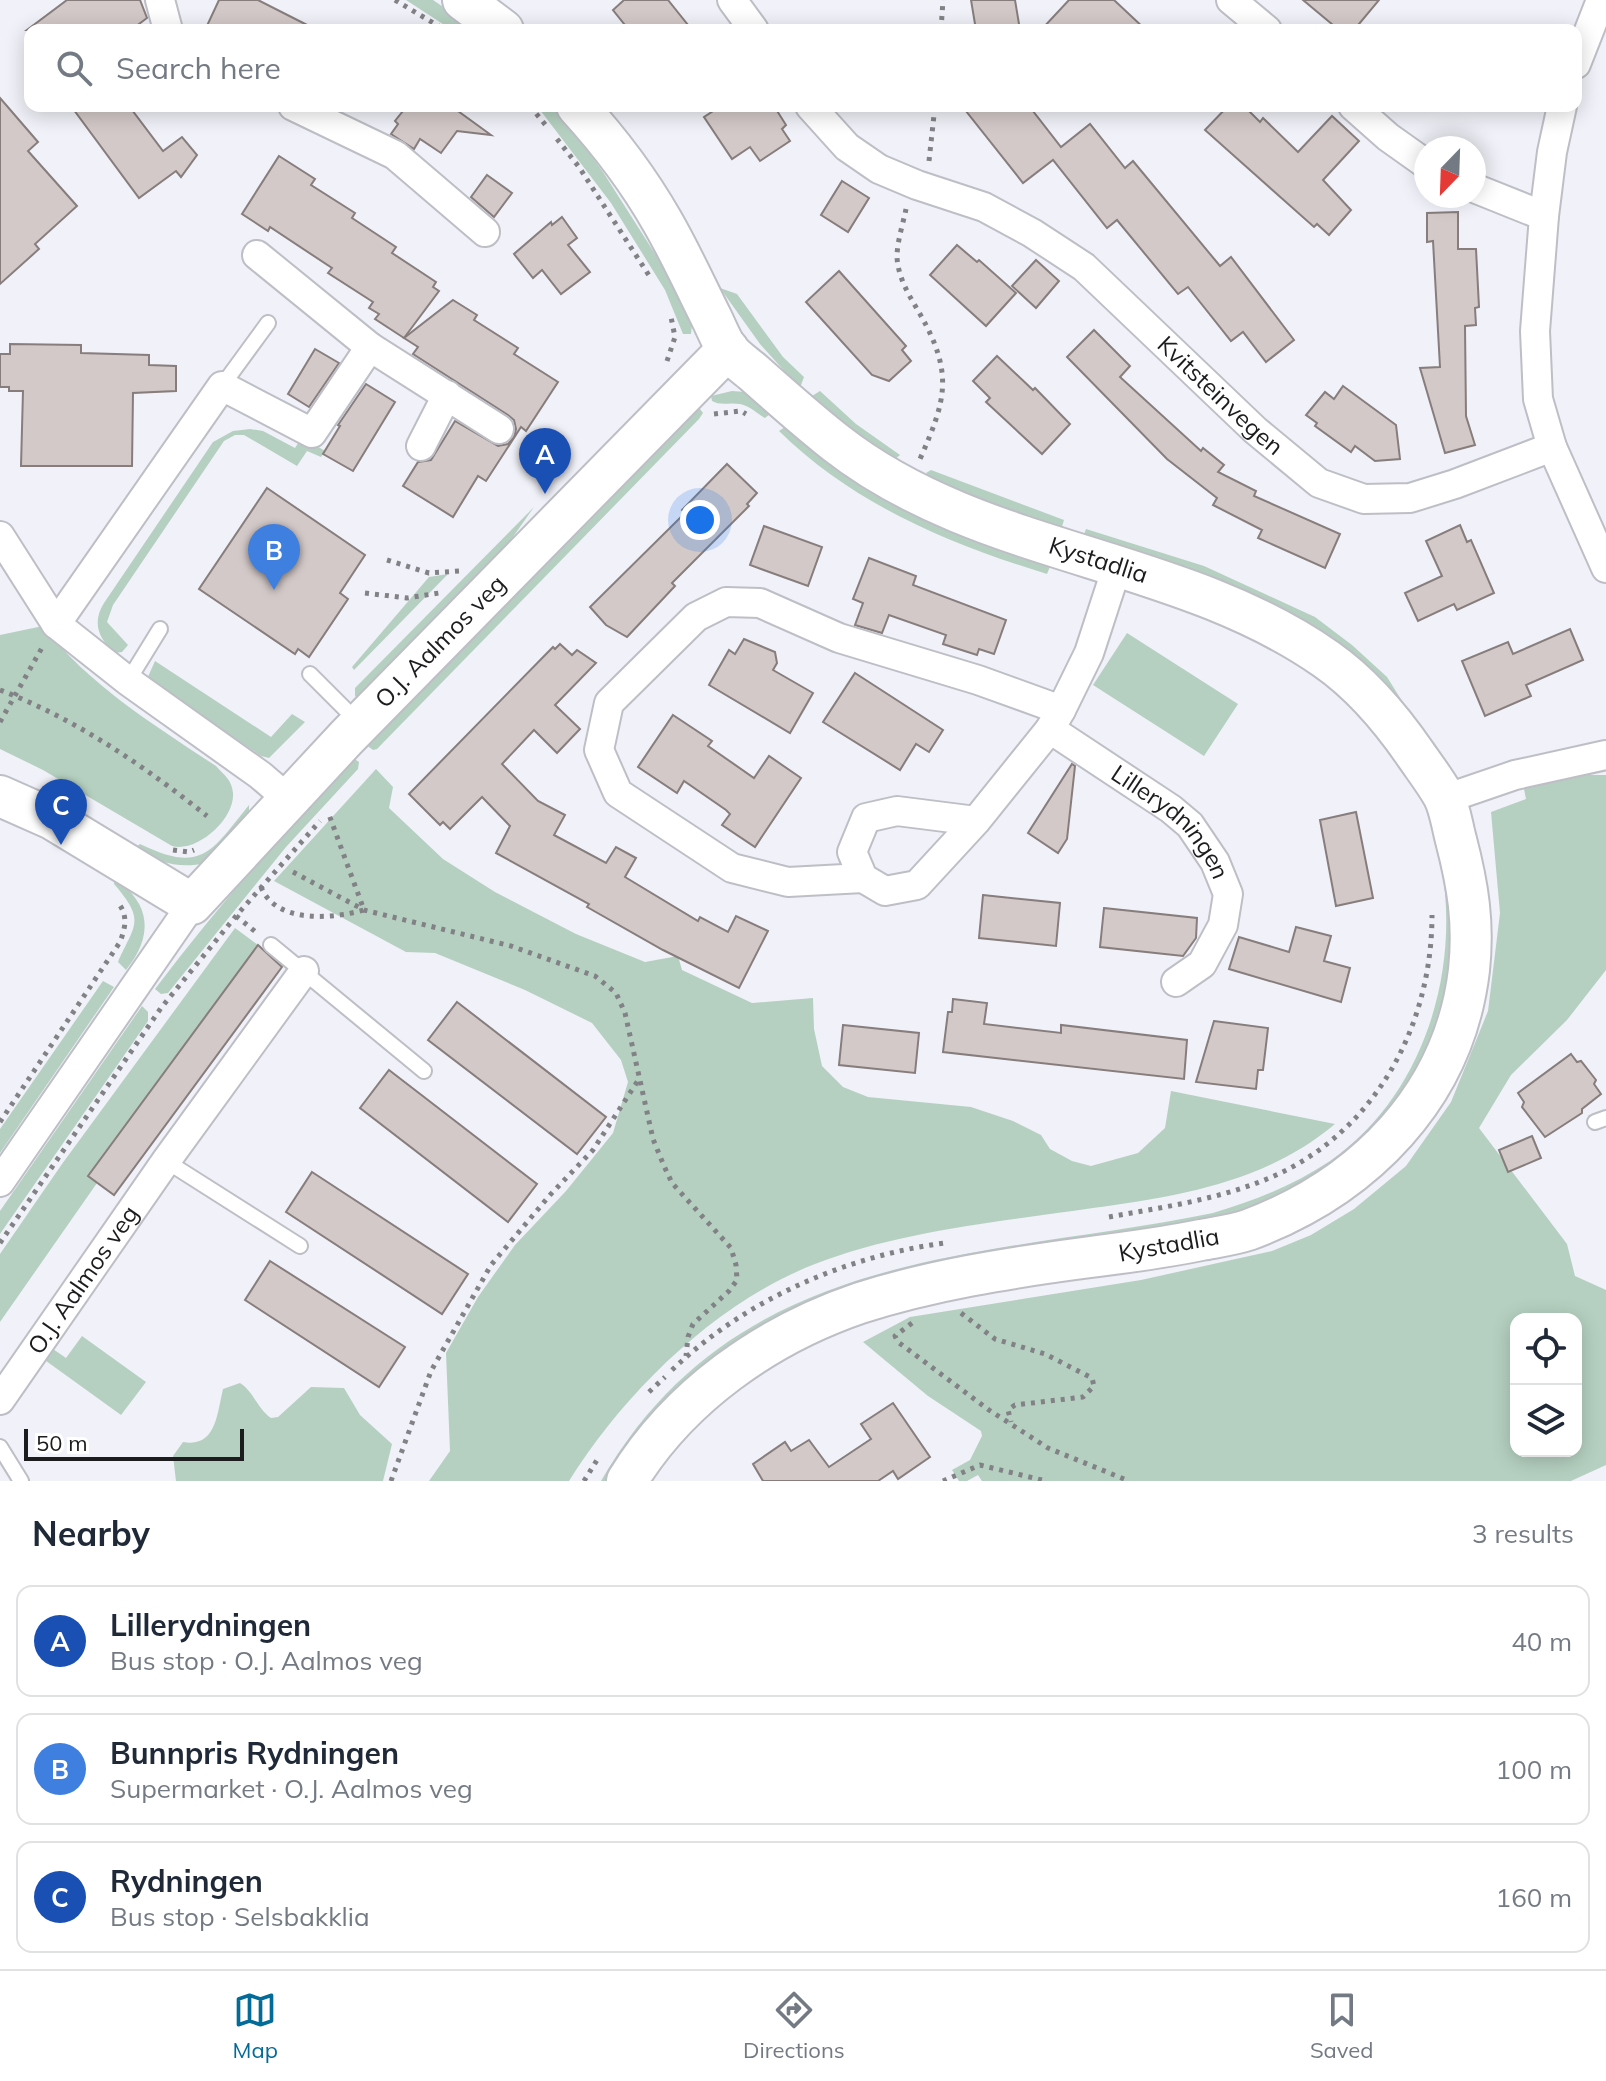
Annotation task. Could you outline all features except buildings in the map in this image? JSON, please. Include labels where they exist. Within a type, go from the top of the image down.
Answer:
[{"type":"street","points":[[160,0],[166,24]]},
{"type":"street","points":[[463,0],[495,24]]},
{"type":"street","points":[[732,0],[750,24]]},
{"type":"street","points":[[1231,0],[1260,24]]},
{"type":"street","points":[[1582,49],[1601,0]]},
{"type":"street","points":[[305,112],[395,155],[485,232]]},
{"type":"street","points":[[582,112],[613,146],[662,219],[728,349]]},
{"type":"street","name":"Kvitsteinvegen","points":[[815,112],[847,147],[879,169],[984,207],[1032,233],[1084,267],[1255,430],[1319,483],[1364,499],[1410,498],[1552,447]]},
{"type":"street","points":[[1360,112],[1414,155]]},
{"type":"street","points":[[1561,112],[1544,216],[1535,331],[1538,399],[1552,447],[1606,568]]},
{"type":"street","points":[[1486,193],[1544,216]]},
{"type":"street","points":[[257,255],[370,347],[499,429]]},
{"type":"street","points":[[56,624],[222,386],[312,433],[370,347]]},
{"type":"street","name":"Kystadlia","points":[[627,1481],[666,1426],[717,1381],[771,1342],[820,1318],[863,1302],[971,1276],[1158,1249],[1244,1232],[1309,1202],[1373,1157],[1407,1120],[1438,1072],[1457,1024],[1464,995],[1470,941],[1469,888],[1445,799],[1409,744],[1380,709],[1329,660],[1244,612],[984,523],[906,490],[839,445],[728,349]]},
{"type":"street","name":"O.J. Aalmos veg","points":[[0,1182],[192,904],[359,724],[728,349]]},
{"type":"street","points":[[421,446],[447,395]]},
{"type":"street","points":[[0,536],[56,624],[288,799]]},
{"type":"street","name":"Lillerydningen","points":[[1117,567],[1089,653],[1056,720],[976,821],[917,885],[885,891],[863,878],[788,882],[732,868],[618,793],[599,750],[609,703],[696,617],[726,602],[760,603],[839,638],[978,680],[1056,720],[1190,825],[1215,862],[1228,894],[1223,925],[1202,964],[1176,982]]},
{"type":"street","points":[[1445,799],[1515,775],[1606,755]]},
{"type":"street","points":[[0,796],[52,819],[192,904]]},
{"type":"street","points":[[863,878],[852,852],[866,818],[897,811],[976,821]]},
{"type":"street","name":"O.J. Aalmos veg","points":[[0,1400],[166,1161],[304,971]]},
{"type":"lane","points":[[222,386],[268,323]]},
{"type":"lane","points":[[128,681],[160,629]]},
{"type":"lane","points":[[310,674],[359,724]]},
{"type":"lane","points":[[271,945],[424,1071]]},
{"type":"lane","points":[[166,1161],[300,1246]]},
{"type":"lane","points":[[0,1447],[21,1481]]},
{"type":"path","points":[[395,0],[434,24]]},
{"type":"path","points":[[941,24],[943,0]]},
{"type":"path","points":[[535,112],[579,167],[653,282]]},
{"type":"path","points":[[906,490],[938,418],[943,376],[929,330],[905,288],[897,256],[907,198],[927,170],[934,112]]},
{"type":"path","points":[[666,363],[675,337],[668,305]]},
{"type":"path","points":[[704,424],[715,413],[741,411],[753,418]]},
{"type":"path","points":[[387,560],[429,573],[460,571]]},
{"type":"path","points":[[429,603],[471,560]]},
{"type":"path","points":[[365,593],[407,598],[439,593]]},
{"type":"path","points":[[0,722],[56,624]]},
{"type":"path","points":[[0,690],[64,719],[156,776],[207,816]]},
{"type":"path","points":[[0,1243],[161,1008],[261,887],[337,802]]},
{"type":"path","points":[[328,812],[364,910]]},
{"type":"path","points":[[166,849],[189,852],[199,847]]},
{"type":"path","points":[[293,872],[364,910],[511,946],[595,976],[616,993],[625,1013],[653,1139],[672,1183],[719,1232],[731,1248],[736,1265],[737,1280],[729,1291],[693,1324],[685,1357]]},
{"type":"path","points":[[261,887],[274,906],[288,912],[326,916],[364,910]]},
{"type":"path","points":[[0,1122],[120,942],[126,926],[124,909],[110,891]]},
{"type":"path","points":[[1105,1218],[1195,1202],[1274,1176],[1340,1134],[1374,1098],[1410,1036],[1430,967],[1433,904]]},
{"type":"path","points":[[391,1481],[431,1371],[491,1265],[593,1150],[640,1078]]},
{"type":"path","points":[[640,1402],[685,1357],[723,1327],[783,1292],[851,1264],[951,1242]]},
{"type":"path","points":[[959,1312],[995,1339],[1045,1354],[1092,1378],[1094,1386],[1083,1397],[1015,1405],[1008,1410],[1013,1425]]},
{"type":"path","points":[[914,1321],[895,1336],[898,1342],[1048,1448],[1129,1481]]},
{"type":"path","points":[[584,1481],[605,1448]]},
{"type":"path","points":[[943,1481],[980,1465],[1046,1481]]},
{"type":"green space","points":[[406,0],[433,0],[468,24],[443,24]]},
{"type":"green space","points":[[542,112],[560,112],[603,172],[687,304],[691,334],[683,334],[665,290],[611,203]]},
{"type":"green space","points":[[720,288],[737,294],[783,357],[804,377],[801,385],[797,385],[760,344]]},
{"type":"green space","points":[[732,391],[746,392],[771,410],[770,414],[765,418],[744,405],[712,401],[711,396]]},
{"type":"green space","points":[[820,391],[856,424],[900,455],[894,460],[812,400],[812,396]]},
{"type":"green space","points":[[697,405],[703,413],[699,419],[377,749],[373,750],[365,744]]},
{"type":"green space","points":[[785,427],[835,467],[898,507],[961,534],[1051,564],[1047,574],[939,535],[870,500],[808,457],[779,431]]},
{"type":"green space","points":[[233,431],[263,431],[295,448],[302,437],[325,451],[321,457],[307,451],[297,466],[244,435],[235,435],[224,441],[113,605],[107,622],[128,645],[122,652],[115,653],[104,642],[99,630],[98,617],[104,603],[213,442]]},
{"type":"green space","points":[[931,470],[1064,520],[1061,530],[930,478],[926,473]]},
{"type":"green space","points":[[534,507],[496,561],[360,700],[355,696],[355,688]]},
{"type":"green space","points":[[1086,529],[1204,566],[1315,617],[1387,677],[1417,725],[1083,537]]},
{"type":"green space","points":[[448,574],[354,670],[352,667],[429,577]]},
{"type":"green space","points":[[43,626],[102,685],[216,766],[227,778],[233,793],[232,803],[213,832],[192,844],[172,846],[43,770],[0,749],[0,635]]},
{"type":"green space","points":[[1127,633],[1238,704],[1204,756],[1093,685]]},
{"type":"green space","points":[[155,661],[271,737],[292,714],[305,722],[269,758],[261,756],[147,679]]},
{"type":"green space","points":[[353,758],[359,762],[358,769],[286,847],[168,993],[161,994],[155,989],[251,871]]},
{"type":"green space","points":[[376,769],[393,787],[389,808],[443,859],[495,892],[576,934],[645,962],[678,956],[682,970],[752,1003],[813,998],[814,1029],[822,1066],[843,1087],[868,1097],[971,1107],[1013,1121],[1041,1135],[1050,1149],[1072,1161],[1091,1166],[1138,1153],[1165,1128],[1171,1091],[1335,1124],[1280,1160],[1221,1183],[1158,1198],[916,1235],[815,1264],[742,1302],[676,1354],[617,1415],[569,1481],[429,1481],[450,1451],[446,1353],[478,1297],[515,1245],[566,1191],[613,1133],[628,1082],[621,1060],[592,1023],[525,990],[435,953],[406,952],[274,881]]},
{"type":"green space","points":[[1588,775],[1606,775],[1606,970],[1567,1020],[1511,1075],[1479,1128],[1567,1244],[1575,1276],[1606,1290],[1606,1465],[1571,1481],[982,1481],[978,1475],[967,1481],[959,1481],[952,1470],[970,1460],[982,1436],[981,1431],[928,1396],[863,1342],[910,1317],[1141,1280],[1272,1251],[1311,1235],[1354,1209],[1406,1166],[1451,1102],[1488,1011],[1500,913],[1491,812],[1526,799],[1524,789]]},
{"type":"green space","points":[[1424,798],[1441,840],[1451,898],[1451,972],[1441,1012],[1412,1079],[1369,1136],[1316,1178],[1247,1212],[865,1283],[611,1481],[601,1481],[657,1404],[722,1346],[793,1305],[871,1276],[954,1256],[1213,1213],[1259,1198],[1302,1178],[1360,1137],[1406,1077],[1423,1042],[1443,969],[1445,893]]},
{"type":"green space","points":[[249,805],[249,814],[206,863],[169,863],[135,848],[140,844],[178,857],[204,853],[225,835]]},
{"type":"green space","points":[[115,879],[136,899],[144,922],[141,945],[126,970],[118,962],[133,930],[134,915],[114,884]]},
{"type":"green space","points":[[235,928],[258,945],[88,1176],[97,1183],[0,1322],[0,1254]]},
{"type":"green space","points":[[103,981],[114,987],[0,1153],[0,1129]]},
{"type":"green space","points":[[142,1006],[148,1012],[148,1021],[0,1234],[0,1211]]},
{"type":"green space","points":[[82,1336],[146,1382],[121,1415],[42,1358],[50,1347],[66,1358]]},
{"type":"green space","points":[[240,1383],[271,1418],[278,1417],[311,1387],[344,1388],[360,1415],[392,1444],[383,1481],[176,1481],[173,1456],[183,1442],[202,1440],[209,1434],[223,1389]]},
{"type":"place","name":"Lillerydningen","points":[[545,494]]},
{"type":"place","name":"Bunnpris Rydningen","points":[[274,590]]},
{"type":"place","name":"Rydningen","points":[[61,845]]}]
